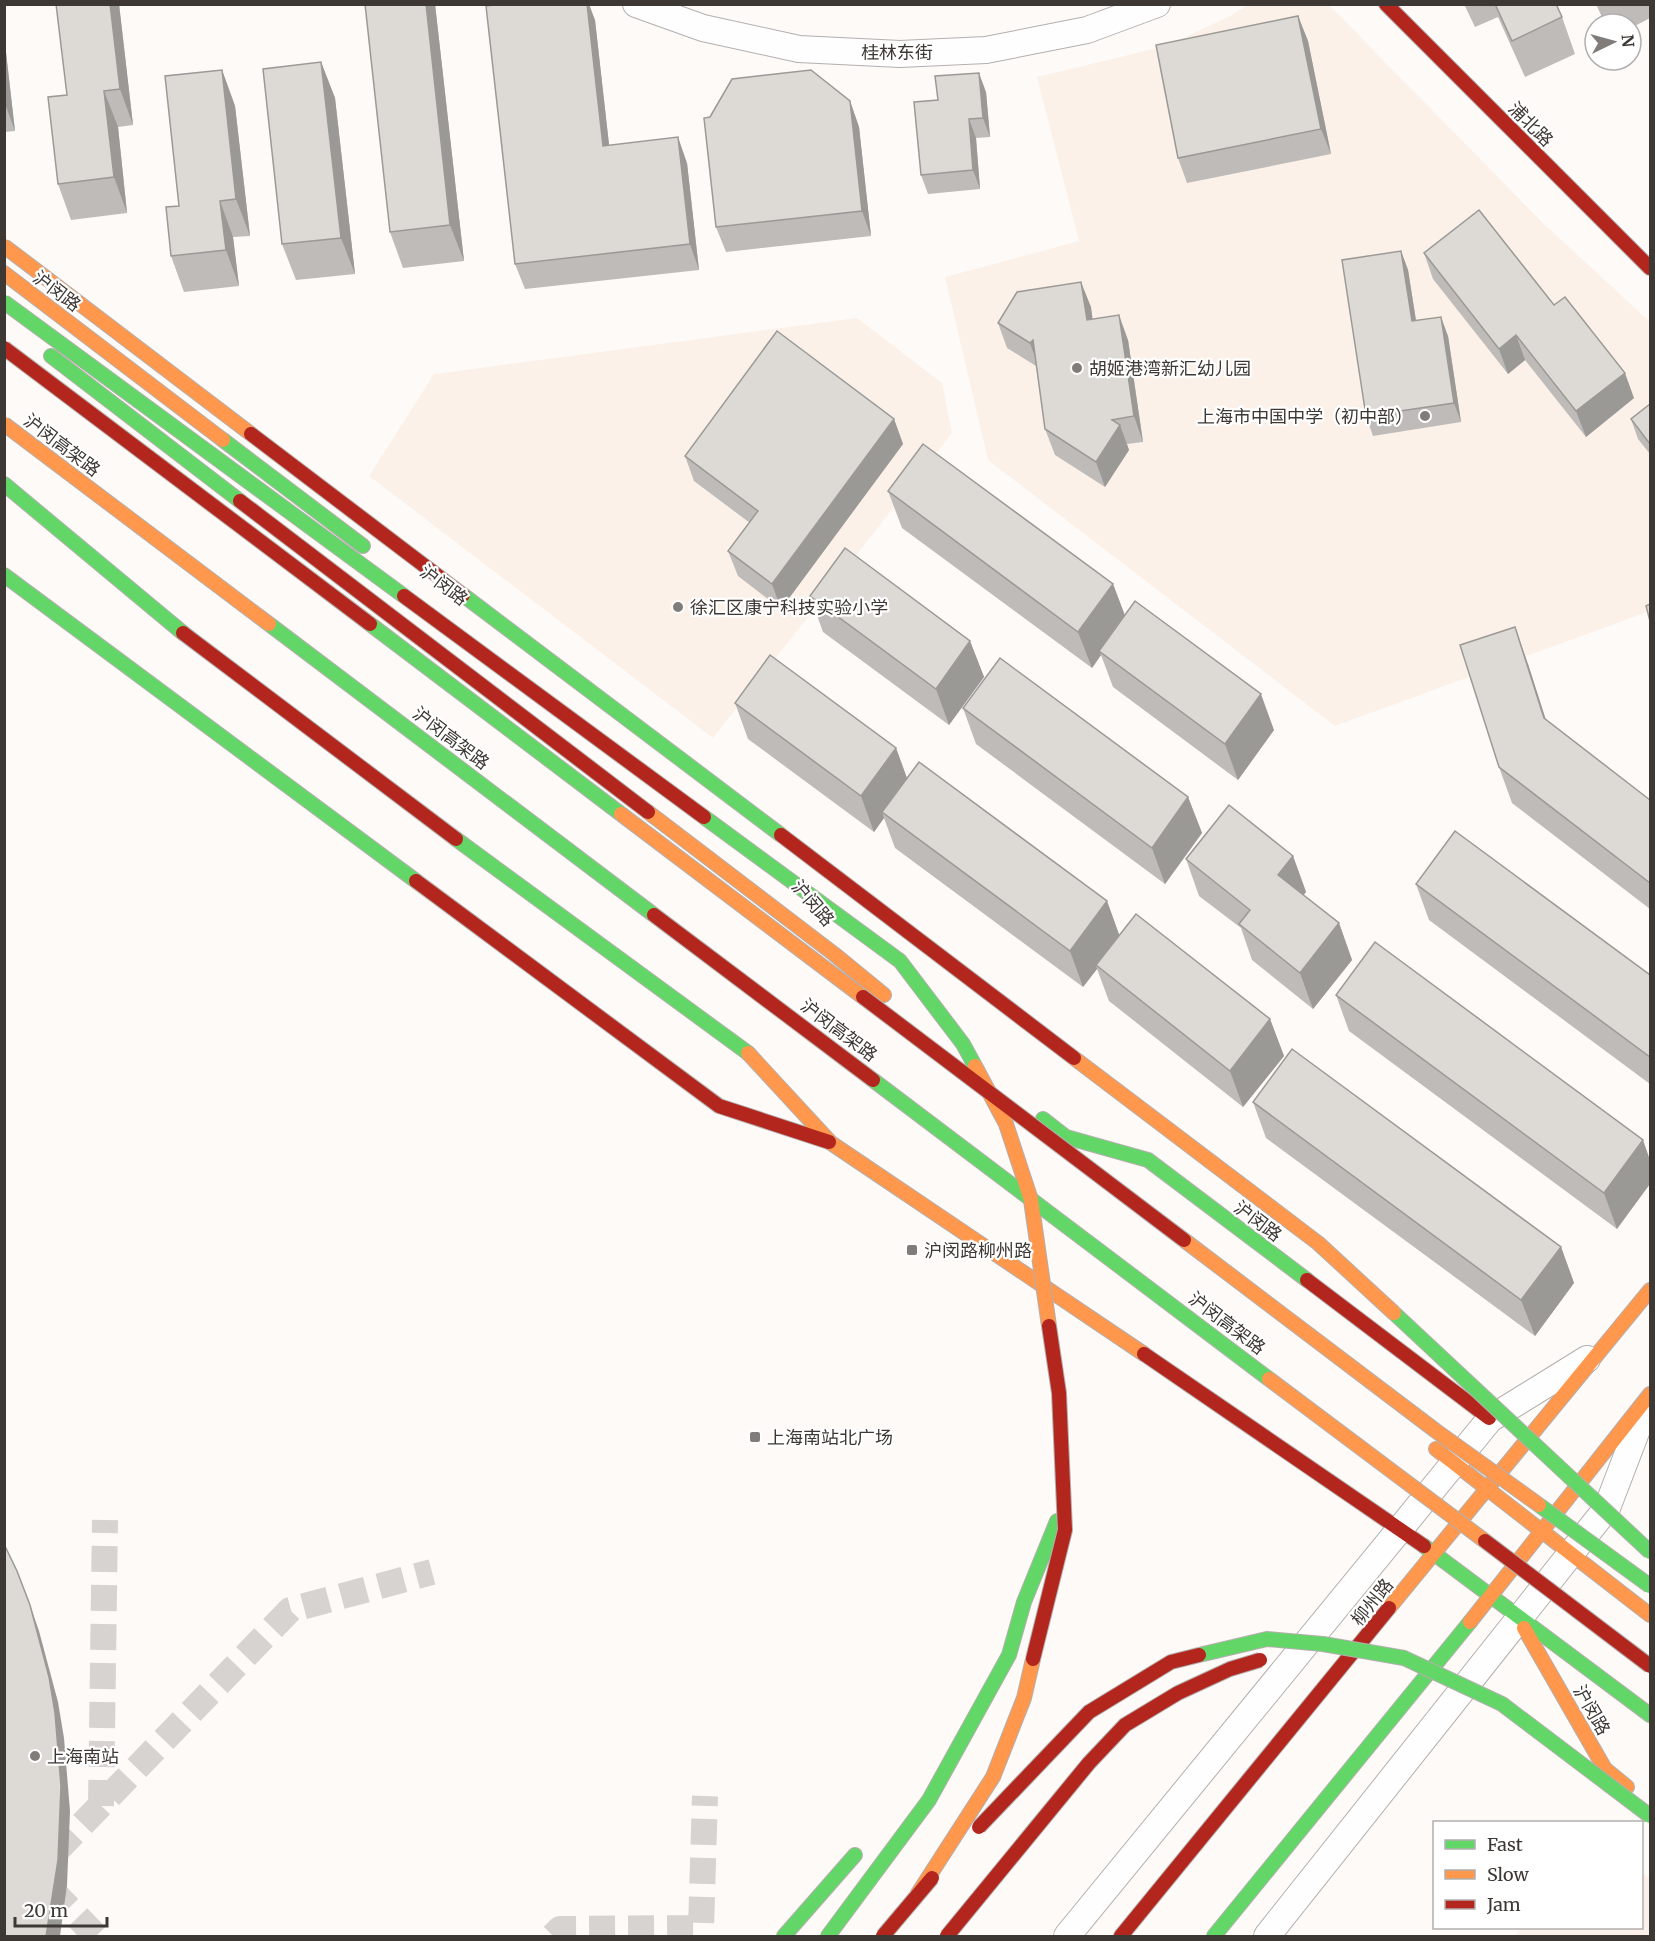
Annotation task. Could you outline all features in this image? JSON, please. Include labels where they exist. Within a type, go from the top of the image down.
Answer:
[{"type":"main road","name":"浦北路","points":[[1386,4],[1650,268]]},
{"type":"main road","points":[[4,246],[1318,1244],[1650,1552]]},
{"type":"main road","name":"沪闵路","points":[[4,273],[373,554]]},
{"type":"main road","points":[[4,302],[900,961],[963,1044],[1006,1124],[1032,1200],[1059,1393],[1065,1530],[1024,1698],[993,1777],[917,1894]]},
{"type":"main road","name":"沪闵路","points":[[38,346],[834,954],[909,1016],[1066,1137],[1148,1160],[1650,1540]]},
{"type":"main road","points":[[4,348],[1427,1424],[1650,1586]]},
{"type":"main road","name":"沪闵高架路","points":[[4,424],[1650,1666]]},
{"type":"main road","name":"沪闵路","points":[[4,484],[163,618],[413,808],[748,1053],[831,1143],[1400,1528],[1650,1715]]},
{"type":"main road","name":"沪闵路","points":[[4,575],[719,1106],[831,1143]]},
{"type":"main road","name":"沪闵路","points":[[449,612],[704,807],[773,885]]},
{"type":"main road","name":"沪闵路","points":[[788,902],[834,954]]},
{"type":"main road","points":[[1066,1137],[1453,1463],[1650,1615]]},
{"type":"main road","name":"柳州路","points":[[1122,1936],[1650,1290]]},
{"type":"main road","points":[[1214,1936],[1542,1533],[1650,1395]]},
{"type":"main road","points":[[828,1936],[929,1800],[1009,1655],[1024,1602],[1064,1504]]},
{"type":"main road","name":"沪闵路","points":[[1519,1618],[1605,1769],[1650,1805]]},
{"type":"main road","points":[[883,1936],[917,1894],[1089,1712],[1171,1662],[1267,1638],[1323,1644],[1404,1658],[1502,1704],[1650,1816]]},
{"type":"main road","points":[[947,1936],[1089,1763],[1125,1725],[1178,1693],[1230,1669],[1323,1644]]},
{"type":"main road","points":[[784,1936],[855,1855]]},
{"type":"street","name":"桂林东街","points":[[636,4],[703,28],[799,48],[900,54],[986,50],[1087,30],[1157,4]]},
{"type":"street","points":[[1067,1936],[1490,1419],[1600,1351]]},
{"type":"street","points":[[1267,1936],[1607,1508],[1650,1395]]},
{"type":"shaded area","name":"上海市中国中学（初中部）","points":[[1248,5],[1329,5],[1543,223],[1650,322],[1650,611],[1335,726],[988,460],[945,277],[1079,241],[1037,77],[1166,46]]},
{"type":"shaded area","name":"徐汇区康宁科技实验小学","points":[[857,318],[942,383],[952,433],[713,738],[369,476],[434,374]]},
{"type":"shaded area","points":[[1643,1873],[1650,1879],[1650,1936],[1515,1936],[1521,1929],[1643,1929]]},
{"type":"building","points":[[56,4],[110,4],[120,89],[104,91],[114,177],[58,184],[48,97],[67,95]]},
{"type":"building","points":[[365,4],[426,4],[450,225],[390,232]]},
{"type":"building","points":[[587,4],[603,146],[678,137],[690,244],[515,264],[486,6]]},
{"type":"building","points":[[1495,4],[1556,4],[1562,17],[1512,41]]},
{"type":"building","points":[[1298,16],[1321,129],[1178,158],[1156,45]]},
{"type":"building","points":[[321,62],[341,238],[282,244],[263,69]]},
{"type":"building","points":[[222,70],[236,199],[220,201],[226,250],[171,256],[166,207],[179,206],[165,76]]},
{"type":"building","points":[[811,70],[850,101],[862,211],[716,227],[704,118],[710,117],[732,79]]},
{"type":"building","points":[[979,73],[983,118],[969,119],[973,170],[921,175],[914,102],[938,100],[935,76]]},
{"type":"building","points":[[1479,210],[1554,305],[1565,297],[1625,373],[1576,411],[1516,335],[1499,349],[1424,253]]},
{"type":"building","points":[[1401,251],[1412,321],[1441,317],[1454,403],[1366,416],[1342,260]]},
{"type":"building","points":[[1081,282],[1087,320],[1119,315],[1134,416],[1112,420],[1120,425],[1096,462],[1045,429],[1033,340],[1030,343],[998,323],[1017,292]]},
{"type":"building","points":[[777,331],[894,419],[772,584],[728,551],[758,511],[685,456]]},
{"type":"building","points":[[1650,404],[1650,444],[1631,419]]},
{"type":"building","points":[[923,444],[1113,584],[1078,632],[888,491]]},
{"type":"building","points":[[845,548],[970,641],[936,689],[810,596]]},
{"type":"building","points":[[1135,601],[1261,694],[1225,744],[1099,651]]},
{"type":"building","points":[[1650,604],[1650,621],[1646,606]]},
{"type":"building","points":[[1515,627],[1544,718],[1650,800],[1650,883],[1499,767],[1460,645]]},
{"type":"building","points":[[770,655],[896,748],[861,796],[735,703]]},
{"type":"building","points":[[1000,658],[1188,797],[1152,848],[963,708]]},
{"type":"building","points":[[919,762],[1107,901],[1070,951],[882,812]]},
{"type":"building","points":[[1229,805],[1293,856],[1278,875],[1339,923],[1300,973],[1239,924],[1250,910],[1186,859]]},
{"type":"building","points":[[1455,831],[1650,975],[1650,1057],[1416,884]]},
{"type":"building","points":[[1136,914],[1270,1019],[1230,1071],[1096,965]]},
{"type":"building","points":[[1375,942],[1643,1140],[1604,1193],[1336,995]]},
{"type":"building","points":[[1292,1049],[1561,1247],[1521,1300],[1253,1102]]},
{"type":"building","name":"上海南站","points":[[4,1544],[30,1605],[49,1677],[55,1713],[61,1786],[58,1860],[46,1936],[4,1936]]},
{"type":"tunnel","points":[[101,1806],[105,1520]]},
{"type":"tunnel","points":[[96,1936],[35,1873],[290,1610],[432,1572]]},
{"type":"tunnel","points":[[553,1936],[560,1929],[701,1928],[705,1796]]},
{"type":"traffic: fast","points":[[4,302],[404,596]]},
{"type":"traffic: fast","points":[[51,356],[240,501]]},
{"type":"traffic: fast","points":[[223,440],[363,546]]},
{"type":"traffic: fast","points":[[4,484],[183,633]]},
{"type":"traffic: fast","points":[[4,575],[416,881]]},
{"type":"traffic: fast","points":[[463,595],[781,835]]},
{"type":"traffic: fast","points":[[269,624],[654,915]]},
{"type":"traffic: fast","points":[[370,624],[621,814]]},
{"type":"traffic: fast","points":[[704,817],[900,961],[963,1044],[975,1066]]},
{"type":"traffic: fast","points":[[456,839],[748,1053]]},
{"type":"traffic: fast","points":[[873,1080],[1269,1379]]},
{"type":"traffic: fast","points":[[1043,1119],[1066,1137],[1148,1160],[1307,1280]]},
{"type":"traffic: fast","points":[[1394,1313],[1650,1552]]},
{"type":"traffic: fast","points":[[1539,1505],[1650,1586]]},
{"type":"traffic: fast","points":[[828,1936],[929,1800],[1009,1655],[1024,1602],[1057,1521]]},
{"type":"traffic: fast","points":[[1424,1546],[1650,1715]]},
{"type":"traffic: fast","points":[[1214,1936],[1470,1622]]},
{"type":"traffic: fast","points":[[1199,1655],[1267,1639],[1323,1644],[1404,1658],[1502,1704],[1650,1816]]},
{"type":"traffic: fast","points":[[784,1936],[855,1855]]},
{"type":"traffic: slow","points":[[4,246],[251,434]]},
{"type":"traffic: slow","points":[[4,273],[223,440]]},
{"type":"traffic: slow","points":[[4,424],[269,624]]},
{"type":"traffic: slow","points":[[648,812],[884,995]]},
{"type":"traffic: slow","points":[[621,814],[863,997]]},
{"type":"traffic: slow","points":[[748,1053],[831,1143],[1144,1354]]},
{"type":"traffic: slow","points":[[1074,1058],[1318,1243],[1394,1313]]},
{"type":"traffic: slow","points":[[975,1066],[1006,1124],[1031,1200],[1049,1326]]},
{"type":"traffic: slow","points":[[1184,1240],[1436,1431],[1539,1505]]},
{"type":"traffic: slow","points":[[1389,1608],[1650,1290]]},
{"type":"traffic: slow","points":[[1269,1379],[1485,1541]]},
{"type":"traffic: slow","points":[[1470,1622],[1650,1394]]},
{"type":"traffic: slow","points":[[1436,1449],[1650,1615]]},
{"type":"traffic: slow","points":[[1524,1628],[1605,1769],[1627,1787]]},
{"type":"traffic: slow","points":[[917,1895],[993,1777],[1024,1698],[1033,1659]]},
{"type":"traffic: jam","points":[[1386,4],[1650,268]]},
{"type":"traffic: jam","points":[[4,348],[370,624]]},
{"type":"traffic: jam","points":[[251,434],[463,595]]},
{"type":"traffic: jam","points":[[240,501],[648,812]]},
{"type":"traffic: jam","points":[[404,596],[704,817]]},
{"type":"traffic: jam","points":[[183,633],[456,839]]},
{"type":"traffic: jam","points":[[781,835],[1074,1058]]},
{"type":"traffic: jam","points":[[416,881],[719,1106],[829,1142]]},
{"type":"traffic: jam","points":[[654,915],[873,1080]]},
{"type":"traffic: jam","points":[[863,997],[1184,1240]]},
{"type":"traffic: jam","points":[[1307,1280],[1489,1418]]},
{"type":"traffic: jam","points":[[1033,1659],[1065,1530],[1059,1393],[1049,1326]]},
{"type":"traffic: jam","points":[[1144,1354],[1424,1546]]},
{"type":"traffic: jam","points":[[1485,1541],[1650,1666]]},
{"type":"traffic: jam","points":[[1121,1936],[1389,1608]]},
{"type":"traffic: jam","points":[[979,1827],[1089,1712],[1171,1662],[1199,1655]]},
{"type":"traffic: jam","points":[[947,1936],[1089,1763],[1125,1725],[1178,1693],[1230,1669],[1260,1660]]},
{"type":"traffic: jam","points":[[883,1936],[932,1878]]},
{"type":"place","name":"胡姬港湾新汇幼儿园","points":[[1077,368]]},
{"type":"place","name":"上海市中国中学（初中部）","points":[[1425,416]]},
{"type":"place","name":"徐汇区康宁科技实验小学","points":[[678,607]]},
{"type":"place","name":"沪闵路柳州路","points":[[912,1250]]},
{"type":"place","name":"上海南站北广场","points":[[755,1437]]},
{"type":"place","name":"上海南站","points":[[35,1756]]}]
